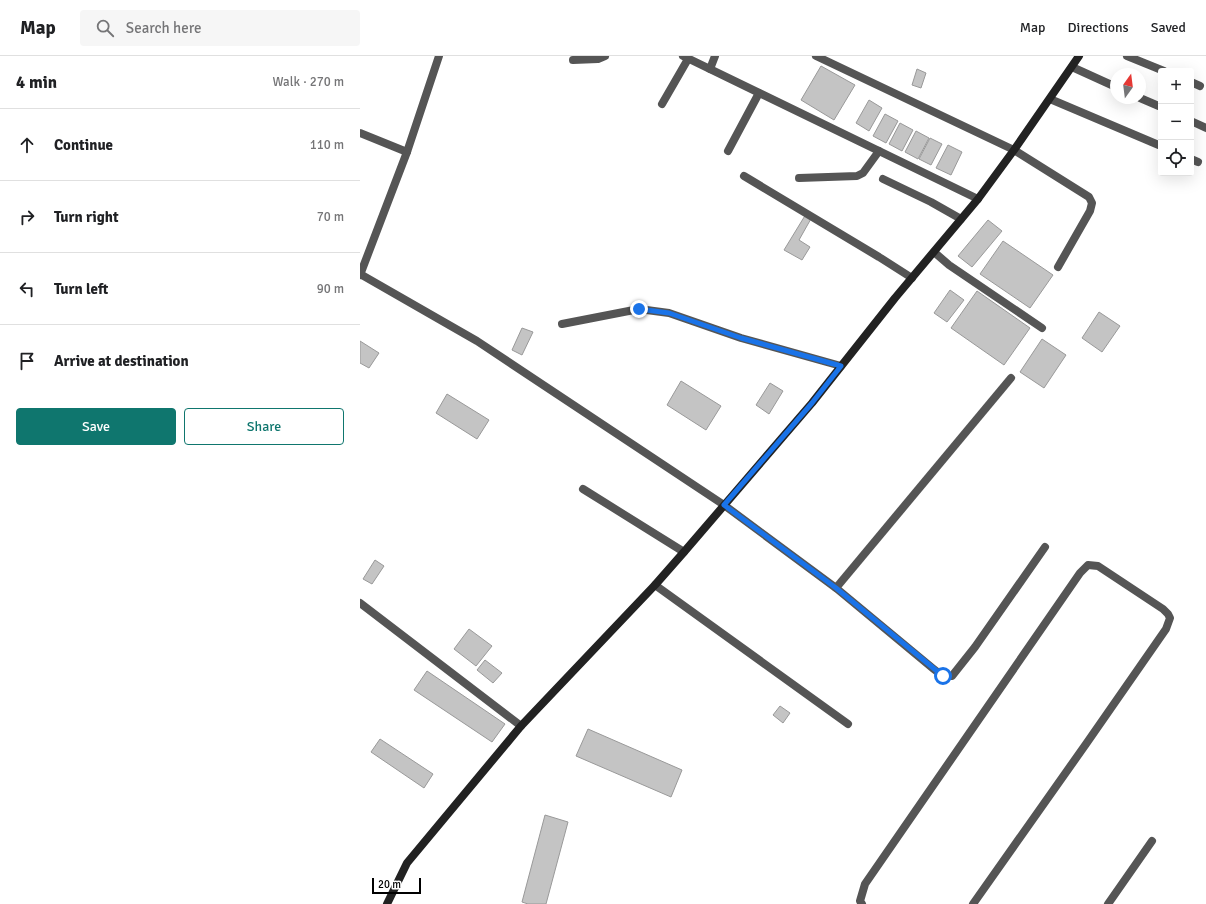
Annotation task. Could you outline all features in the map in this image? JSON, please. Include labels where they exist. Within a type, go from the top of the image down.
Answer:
[{"type":"street","points":[[439,56],[407,152],[360,274],[477,341],[724,505],[836,588],[943,676],[952,676],[975,647],[1045,547]]},
{"type":"street","points":[[573,60],[598,59],[605,56]]},
{"type":"street","points":[[710,69],[715,56]]},
{"type":"street","points":[[816,56],[1014,150],[1088,197],[1092,203],[1090,211],[1058,267]]},
{"type":"street","points":[[386,904],[407,863],[521,726],[655,585],[812,403],[912,278],[978,199],[1079,56]]},
{"type":"street","points":[[1127,56],[1158,69]]},
{"type":"street","points":[[662,104],[685,57],[978,199]]},
{"type":"street","points":[[1072,67],[1110,84]]},
{"type":"street","points":[[1194,83],[1200,86]]},
{"type":"street","points":[[728,151],[758,93]]},
{"type":"street","points":[[1050,99],[1158,145]]},
{"type":"street","points":[[1146,101],[1158,106]]},
{"type":"street","points":[[1194,122],[1206,128]]},
{"type":"street","points":[[360,133],[407,152]]},
{"type":"street","points":[[799,178],[857,176],[864,172],[879,151]]},
{"type":"street","points":[[744,176],[880,256],[912,278]]},
{"type":"street","points":[[883,179],[931,202],[961,220]]},
{"type":"street","points":[[934,252],[949,265],[1042,328]]},
{"type":"street","points":[[562,324],[639,309],[669,313],[741,338],[841,366]]},
{"type":"street","points":[[836,588],[1011,378]]},
{"type":"street","points":[[583,489],[684,552]]},
{"type":"street","points":[[862,904],[860,901],[865,884],[1080,573],[1088,565],[1098,566],[1163,609],[1170,618],[1169,622],[1166,629],[973,904]]},
{"type":"street","points":[[655,585],[848,724]]},
{"type":"street","points":[[360,603],[521,726]]},
{"type":"street","points":[[1108,904],[1152,841]]},
{"type":"building","points":[[821,66],[855,85],[834,120],[801,100]]},
{"type":"building","points":[[917,69],[926,73],[921,88],[912,85]]},
{"type":"building","points":[[869,100],[882,108],[869,131],[856,123]]},
{"type":"building","points":[[885,114],[898,121],[886,143],[873,136]]},
{"type":"building","points":[[900,123],[913,130],[902,151],[889,144]]},
{"type":"building","points":[[916,131],[929,138],[918,159],[905,152]]},
{"type":"building","points":[[930,138],[942,144],[931,165],[919,159]]},
{"type":"building","points":[[948,145],[962,152],[951,175],[936,168]]},
{"type":"building","points":[[806,214],[812,217],[799,240],[810,247],[802,260],[784,250]]},
{"type":"building","points":[[988,220],[1002,231],[972,267],[958,256]]},
{"type":"building","points":[[1003,241],[1053,275],[1030,308],[980,274]]},
{"type":"building","points":[[950,290],[964,300],[947,322],[934,313]]},
{"type":"building","points":[[977,291],[1030,328],[1004,365],[951,328]]},
{"type":"building","points":[[1099,312],[1120,326],[1102,352],[1082,338]]},
{"type":"building","points":[[522,328],[533,332],[522,355],[512,350]]},
{"type":"building","points":[[1042,339],[1066,355],[1044,388],[1020,372]]},
{"type":"building","points":[[360,341],[379,353],[369,368],[360,363]]},
{"type":"building","points":[[681,381],[721,406],[706,430],[667,405]]},
{"type":"building","points":[[770,383],[783,391],[769,414],[756,405]]},
{"type":"building","points":[[447,394],[489,420],[477,439],[436,413]]},
{"type":"building","points":[[375,560],[384,566],[372,584],[363,579]]},
{"type":"building","points":[[469,629],[492,646],[476,666],[454,649]]},
{"type":"building","points":[[485,660],[502,673],[493,683],[477,670]]},
{"type":"building","points":[[427,671],[505,724],[492,742],[414,690]]},
{"type":"building","points":[[780,706],[790,713],[783,723],[773,715]]},
{"type":"building","points":[[588,729],[682,770],[671,797],[576,756]]},
{"type":"building","points":[[380,739],[433,774],[424,788],[371,752]]},
{"type":"building","points":[[545,815],[568,822],[546,904],[528,904],[522,902]]},
{"type":"route","points":[[639,309],[669,313],[741,338],[841,366],[812,403],[724,505],[836,588],[943,676]]}]
